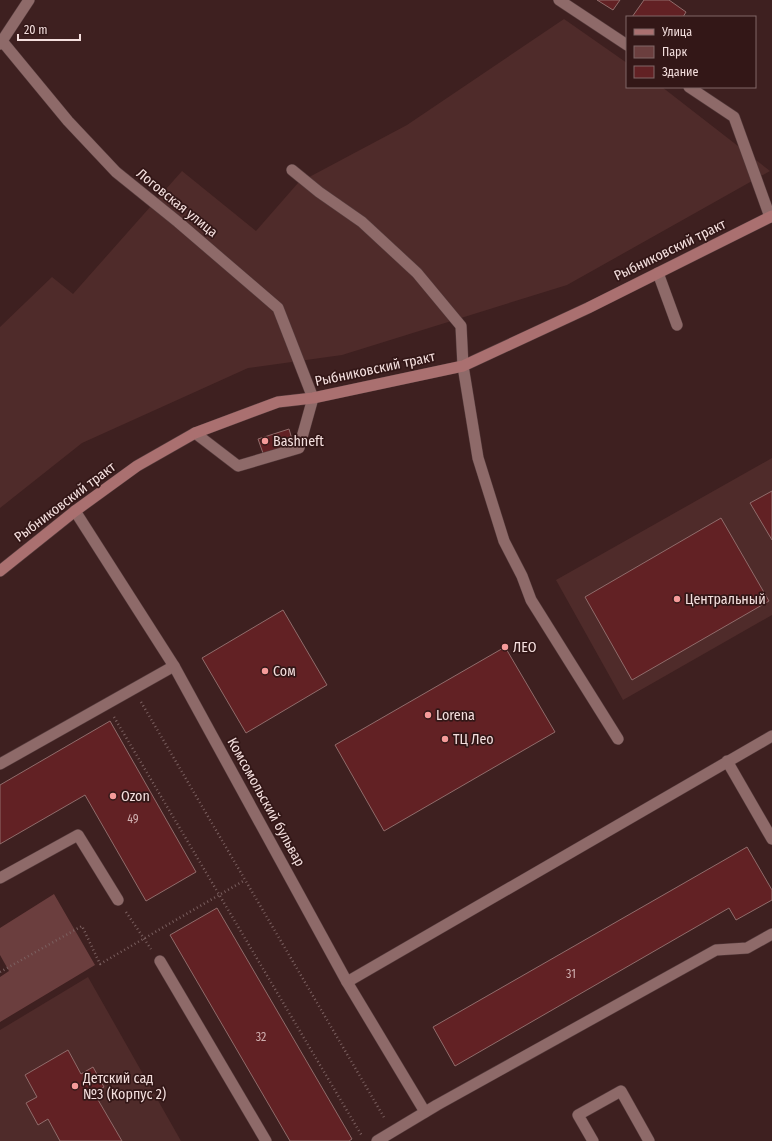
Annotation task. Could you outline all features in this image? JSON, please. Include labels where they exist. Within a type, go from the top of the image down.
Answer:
[{"type":"main road","name":"Рыбниковский тракт","points":[[0,571],[75,511],[137,466],[195,433],[278,402],[313,398],[463,366],[588,308],[771,217]]},
{"type":"street","name":"Логовская улица","points":[[29,0],[1,42],[68,121],[116,172],[220,257],[278,308],[313,398]]},
{"type":"street","points":[[559,0],[626,44]]},
{"type":"street","points":[[690,88],[734,117],[771,217]]},
{"type":"street","points":[[292,170],[319,192],[362,222],[417,274],[461,326],[463,366],[478,458],[504,541],[522,576],[531,600],[618,740]]},
{"type":"street","points":[[658,272],[678,325]]},
{"type":"street","points":[[195,433],[238,466],[299,448],[313,398]]},
{"type":"street","name":"Комсомольский бульвар","points":[[75,511],[174,666],[347,982],[425,1112]]},
{"type":"street","points":[[0,764],[174,666]]},
{"type":"street","points":[[347,982],[772,736]]},
{"type":"street","points":[[727,761],[772,839]]},
{"type":"street","points":[[0,878],[78,835],[118,900]]},
{"type":"street","points":[[377,1141],[425,1112],[716,950],[747,948],[772,934]]},
{"type":"street","points":[[160,960],[266,1141]]},
{"type":"street","points":[[593,1141],[578,1115],[621,1091],[649,1141]]},
{"type":"path","points":[[134,689],[392,1132]]},
{"type":"path","points":[[106,704],[365,1141]]},
{"type":"path","points":[[0,972],[82,926],[100,964],[245,880]]},
{"type":"path","points":[[118,900],[160,960]]},
{"type":"shaded area","points":[[564,19],[626,62],[626,88],[663,88],[770,171],[567,285],[342,355],[248,368],[82,443],[0,508],[0,327],[52,277],[73,294],[182,171],[256,231],[298,183],[407,125]]},
{"type":"shaded area","points":[[772,458],[772,615],[623,700],[556,580]]},
{"type":"shaded area","name":"Детский сад №3 (Корпус 2)","points":[[88,977],[181,1141],[0,1141],[0,1030]]},
{"type":"green space","points":[[54,894],[95,965],[0,1022],[0,977],[9,971],[0,955],[0,928]]},
{"type":"building","points":[[597,0],[620,0],[613,10]]},
{"type":"building","points":[[644,0],[669,0],[686,12],[684,16],[633,16]]},
{"type":"building","points":[[289,429],[294,446],[264,456],[258,439]]},
{"type":"building","points":[[772,491],[772,540],[750,503]]},
{"type":"building","name":"Центральный","points":[[721,518],[769,601],[632,680],[585,597]]},
{"type":"building","name":"Сом","points":[[283,610],[327,685],[246,733],[202,658]]},
{"type":"building","name":"ТЦ Лео","points":[[505,647],[555,732],[384,831],[335,745]]},
{"type":"building","points":[[110,721],[196,872],[146,901],[85,795],[0,844],[0,785]]},
{"type":"building","points":[[747,847],[772,890],[772,900],[736,920],[729,908],[455,1066],[433,1027]]},
{"type":"building","points":[[217,908],[352,1139],[349,1141],[290,1141],[170,935]]},
{"type":"building","points":[[68,1050],[81,1074],[93,1067],[104,1087],[94,1093],[122,1141],[60,1141],[48,1119],[38,1125],[26,1103],[37,1097],[25,1075]]},
{"type":"place","name":"Bashneft","points":[[265,441]]},
{"type":"place","name":"Центральный","points":[[677,599]]},
{"type":"place","name":"ЛЕО","points":[[505,647]]},
{"type":"place","name":"Сом","points":[[265,671]]},
{"type":"place","name":"Lorena","points":[[428,715]]},
{"type":"place","name":"ТЦ Лео","points":[[445,739]]},
{"type":"place","name":"Ozon","points":[[113,796]]},
{"type":"place","name":"Детский сад №3 (Корпус 2)","points":[[75,1086]]}]
